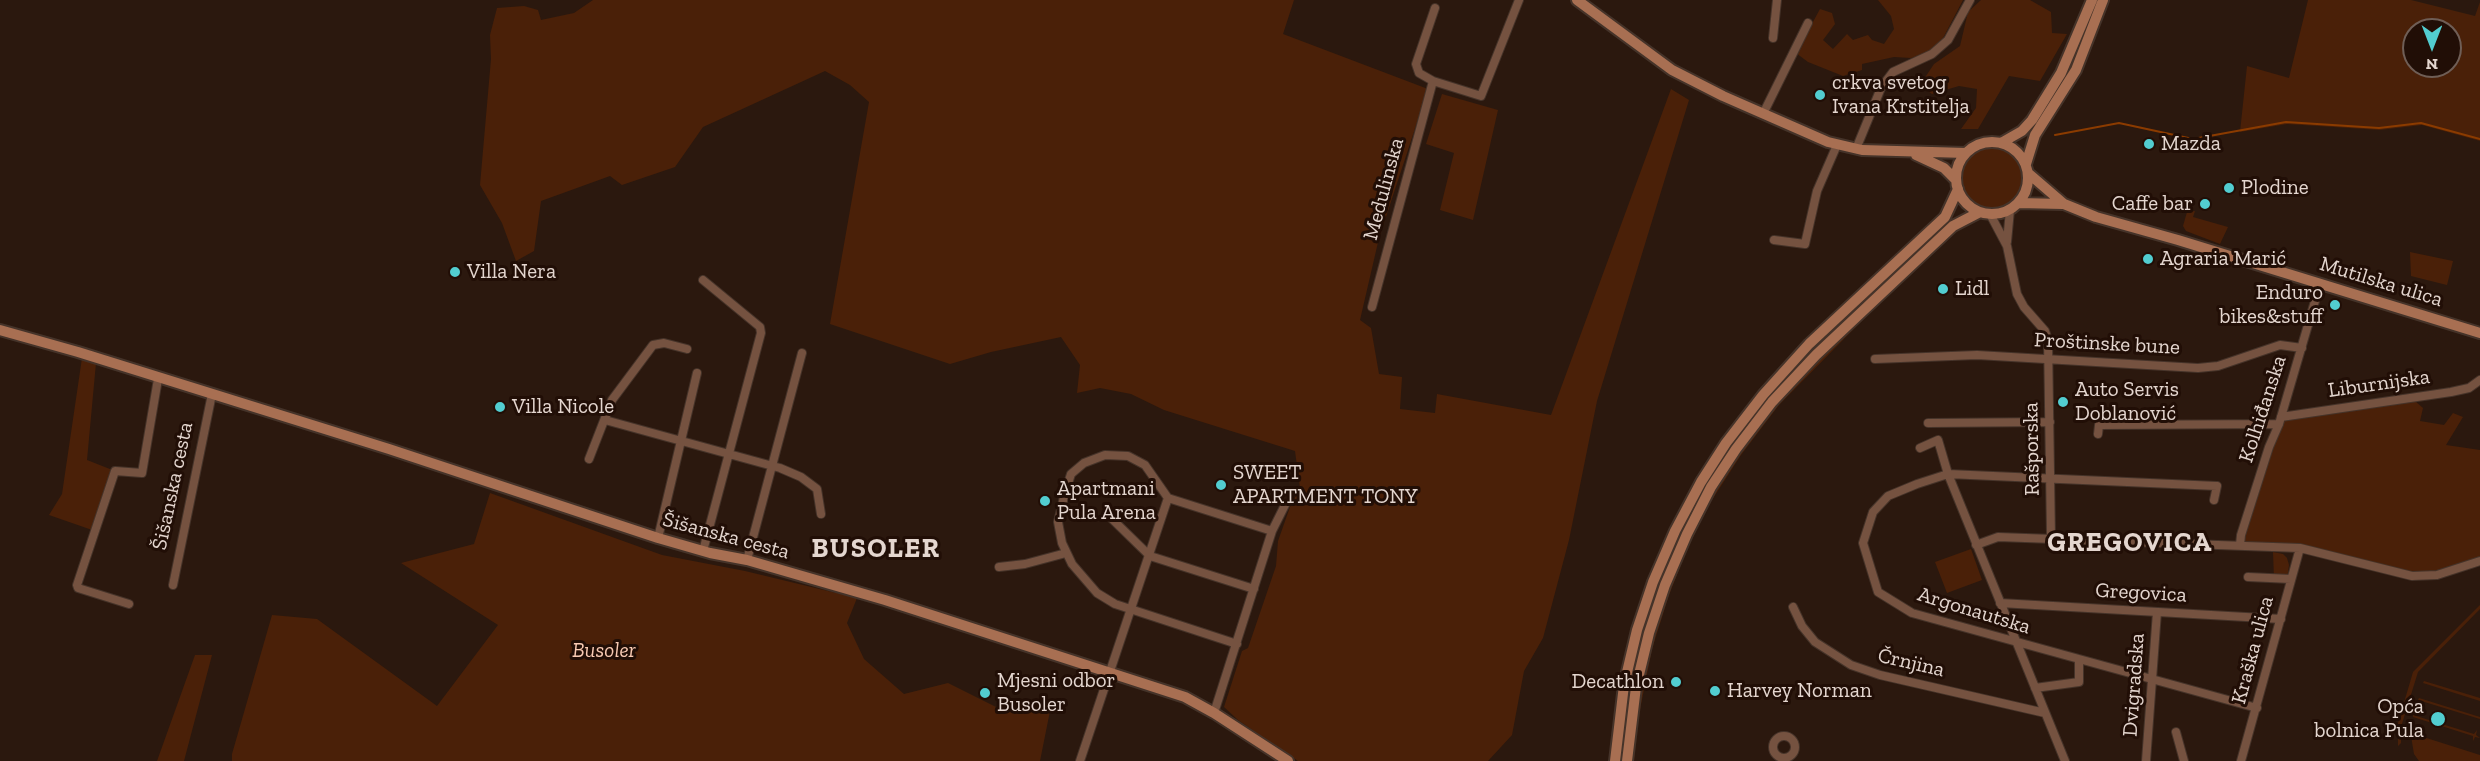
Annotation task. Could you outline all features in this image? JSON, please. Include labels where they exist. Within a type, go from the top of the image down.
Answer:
[{"type":"main road","points":[[1576,0],[1658,62],[1763,114],[1837,145],[1856,149],[1966,153]]},
{"type":"main road","points":[[2001,143],[2022,131],[2032,120],[2061,73],[2092,0]]},
{"type":"main road","points":[[1627,761],[1636,687],[1649,633],[1665,585],[1687,534],[1711,488],[1736,449],[1772,402],[1816,355],[1953,226],[1985,213],[2014,206],[2027,189],[2027,169],[2035,135],[2076,70],[2103,0]]},
{"type":"main road","points":[[1615,761],[1624,685],[1637,630],[1653,582],[1675,531],[1701,482],[1726,443],[1763,395],[1809,344],[1945,217],[1957,184],[1960,161],[1966,153],[1988,142],[2001,143],[2011,147],[2020,155],[2027,169]]},
{"type":"main road","points":[[1905,151],[1933,162],[1957,184],[1970,207],[1985,213]]},
{"type":"main road","name":"Mutilska ulica","points":[[2027,169],[2064,204],[2096,217],[2480,333]]},
{"type":"main road","name":"Mutilska ulica","points":[[2014,206],[2064,204]]},
{"type":"main road","name":"Šišanska cesta","points":[[0,330],[78,352],[466,474],[658,538],[703,551],[747,560],[885,600],[1185,697],[1288,761]]},
{"type":"street","points":[[1435,8],[1416,64],[1419,73],[1433,81],[1481,96],[1519,0]]},
{"type":"street","points":[[1773,38],[1777,0]]},
{"type":"street","points":[[1856,149],[1881,88],[1893,72],[1932,54],[1948,40],[1970,0]]},
{"type":"street","points":[[1763,114],[1808,23]]},
{"type":"street","name":"Medulinska","points":[[1372,307],[1433,81]]},
{"type":"street","points":[[1774,240],[1805,244],[1817,191],[1837,145]]},
{"type":"street","points":[[2007,246],[2014,206]]},
{"type":"street","points":[[1985,213],[2007,246]]},
{"type":"street","name":"Rašporska","points":[[2007,246],[2017,294],[2024,307],[2045,332],[2048,340],[2051,538]]},
{"type":"street","points":[[703,280],[759,327],[761,333],[703,551]]},
{"type":"street","name":"Kolhiđanska","points":[[2240,545],[2241,535],[2280,421],[2320,284]]},
{"type":"street","points":[[589,459],[612,400],[653,345],[664,343],[687,350]]},
{"type":"street","name":"Proštinske bune","points":[[1875,359],[1977,355],[2198,368],[2218,366],[2280,345],[2302,348]]},
{"type":"street","points":[[747,560],[802,353]]},
{"type":"street","points":[[658,538],[698,373]]},
{"type":"street","name":"Šišanska cesta","points":[[129,604],[78,588],[77,585],[115,471],[142,473],[158,379]]},
{"type":"street","name":"Liburnijska","points":[[2098,434],[2099,425],[2280,421],[2451,392],[2469,388],[2480,380]]},
{"type":"street","name":"Šišanska cesta","points":[[173,585],[212,394]]},
{"type":"street","points":[[605,420],[772,465],[801,477],[817,489],[821,514]]},
{"type":"street","points":[[1928,423],[2050,423]]},
{"type":"street","points":[[1920,448],[1938,440],[1948,474],[1976,545],[2065,761]]},
{"type":"street","points":[[1237,644],[1115,604],[1097,593],[1079,574],[1066,553],[1059,532],[1060,511],[1071,474],[1084,463],[1105,455],[1128,456],[1145,465],[1168,498],[1272,531]]},
{"type":"street","name":"Argonautska","points":[[2214,500],[2217,486],[1948,474],[1888,496],[1873,512],[1863,543],[1878,592],[1912,614],[2257,708]]},
{"type":"street","points":[[1080,761],[1168,498]]},
{"type":"street","points":[[1214,713],[1272,531],[1285,505]]},
{"type":"street","points":[[1110,517],[1149,555],[1254,589]]},
{"type":"street","points":[[1976,545],[1998,537],[2300,548],[2412,576],[2437,575],[2480,561]]},
{"type":"street","name":"Kraška ulica","points":[[2241,761],[2300,548]]},
{"type":"street","points":[[999,567],[1025,564],[1066,553]]},
{"type":"street","points":[[2248,577],[2291,579]]},
{"type":"street","name":"Gregovica","points":[[2000,603],[2281,619]]},
{"type":"street","name":"Črnjina","points":[[1793,607],[1802,626],[1815,642],[1851,665],[1880,675],[2045,713]]},
{"type":"street","name":"Dvigradska","points":[[2146,761],[2157,612]]},
{"type":"street","points":[[2035,688],[2079,682],[2079,660]]},
{"type":"street","points":[[2176,732],[2184,761]]},
{"type":"street","points":[[1782,736],[1789,737],[1794,743],[1793,760],[1774,753],[1775,740],[1782,736]]},
{"type":"green space","points":[[593,0],[1294,0],[1283,34],[1428,89],[1379,238],[1360,320],[1371,328],[1379,374],[1402,377],[1400,409],[1435,413],[1437,394],[1551,415],[1671,89],[1689,100],[1597,401],[1569,540],[1543,638],[1524,671],[1512,735],[1488,761],[1298,761],[1238,720],[1224,707],[1242,651],[1248,648],[1276,566],[1278,541],[1290,507],[1300,488],[1295,451],[1164,410],[1131,394],[1100,388],[1077,393],[1080,365],[1061,337],[991,352],[950,364],[830,324],[869,102],[850,85],[825,71],[703,127],[675,167],[622,185],[610,176],[541,201],[534,251],[516,261],[502,223],[480,185],[491,59],[490,35],[497,8],[524,6],[538,10],[541,20],[574,13]]},
{"type":"green space","points":[[1878,0],[1963,0],[1942,40],[1927,54],[1911,58],[1894,57],[1862,64],[1862,70],[1843,76],[1808,62],[1796,53],[1820,9],[1832,13],[1835,24],[1823,40],[1833,49],[1847,34],[1853,40],[1868,35],[1872,40],[1884,44],[1894,29],[1891,16]]},
{"type":"green space","points":[[1981,0],[2030,0],[2051,12],[2052,33],[2067,34],[2040,81],[2009,76],[1978,129],[1961,129],[1976,108],[1977,89],[1959,86],[1932,94],[1920,85],[1934,64],[1960,46],[1968,12]]},
{"type":"green space","points":[[2308,0],[2411,0],[2475,16],[2480,2],[2480,141],[2422,125],[2380,130],[2287,124],[2240,132],[2247,66],[2289,78]]},
{"type":"green space","points":[[1442,94],[1498,110],[1473,220],[1440,210],[1454,153],[1426,144]]},
{"type":"green space","points":[[1992,148],[2009,153],[2017,161],[2022,178],[2017,195],[2009,203],[1992,208],[1975,203],[1967,195],[1962,178],[1967,161],[1975,153]]},
{"type":"green space","points":[[2195,211],[2193,217],[2228,227],[2220,244],[2186,231],[2183,226],[2187,212]]},
{"type":"green space","points":[[2410,252],[2453,261],[2447,285],[2411,276]]},
{"type":"green space","points":[[1898,284],[1779,405],[1741,455],[1710,503],[1688,547],[1669,595],[1652,649],[1637,725],[1634,761],[1631,761],[1640,688],[1649,649],[1667,593],[1686,546],[1708,502],[1739,452],[1776,404],[1828,349]]},
{"type":"green space","points":[[82,358],[96,363],[87,460],[115,471],[95,531],[49,515],[62,494]]},
{"type":"green space","points":[[2415,401],[2423,408],[2420,421],[2444,425],[2453,413],[2463,417],[2446,445],[2480,450],[2480,561],[2460,569],[2412,576],[2300,548],[2260,542],[2258,546],[2240,545],[2279,424],[2289,419]]},
{"type":"green space","name":"Busoler","points":[[490,493],[662,555],[745,571],[857,598],[847,623],[864,659],[904,694],[948,683],[998,708],[1050,711],[1040,761],[232,761],[232,754],[272,615],[317,619],[437,706],[498,625],[401,563],[474,544]]},
{"type":"green space","points":[[1971,549],[1982,580],[1947,593],[1935,562]]},
{"type":"green space","points":[[2273,552],[2283,554],[2287,558],[2289,565],[2287,579],[2274,579]]},
{"type":"green space","points":[[2480,605],[2480,609],[2418,672],[2401,727],[2401,743],[2398,746],[2398,723],[2413,672]]},
{"type":"green space","points":[[195,655],[212,655],[184,761],[157,761]]},
{"type":"green space","points":[[2424,681],[2480,698],[2480,701],[2423,683]]},
{"type":"green space","points":[[2419,698],[2480,717],[2480,719],[2418,700]]},
{"type":"green space","points":[[2413,715],[2474,734],[2477,730],[2476,735],[2480,738],[2475,737],[2473,741],[2473,736],[2413,717]]},
{"type":"green space","points":[[2416,731],[2417,735],[2480,755],[2480,761],[2419,761],[2414,754],[2411,734]]},
{"type":"waterway","points":[[2055,135],[2119,123],[2193,139],[2286,122],[2379,128],[2421,123],[2480,139]]},
{"type":"place","name":"crkva svetog Ivana Krstitelja","points":[[1820,95]]},
{"type":"place","name":"Mazda","points":[[2149,144]]},
{"type":"place","name":"Plodine","points":[[2229,188]]},
{"type":"place","name":"Caffe bar","points":[[2205,204]]},
{"type":"place","name":"Agraria Marić","points":[[2148,259]]},
{"type":"place","name":"Villa Nera","points":[[455,272]]},
{"type":"place","name":"Lidl","points":[[1943,289]]},
{"type":"place","name":"Enduro bikes&stuff","points":[[2335,305]]},
{"type":"place","name":"Auto Servis Doblanović","points":[[2063,402]]},
{"type":"place","name":"Villa Nicole","points":[[500,407]]},
{"type":"place","name":"SWEET APARTMENT TONY","points":[[1221,485]]},
{"type":"place","name":"Apartmani Pula Arena","points":[[1045,501]]},
{"type":"place","name":"Decathlon","points":[[1676,682]]},
{"type":"place","name":"Harvey Norman","points":[[1715,691]]},
{"type":"place","name":"Mjesni odbor Busoler","points":[[985,693]]},
{"type":"place","name":"Opća bolnica Pula","points":[[2438,719]]},
{"type":"district","name":"GREGOVICA","points":[[2130,543]]},
{"type":"district","name":"BUSOLER","points":[[876,549]]}]
